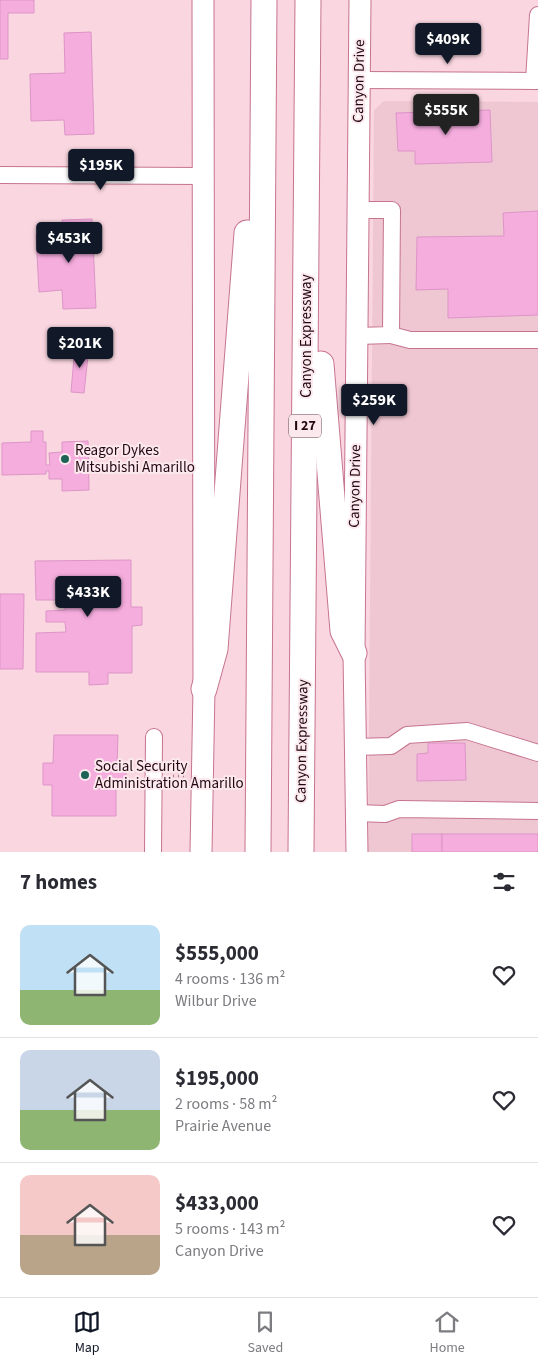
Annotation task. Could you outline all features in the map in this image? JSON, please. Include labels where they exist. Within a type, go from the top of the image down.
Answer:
[{"type":"highway","points":[[258,852],[264,0]]},
{"type":"highway","name":"Canyon Expressway","points":[[301,852],[308,0]]},
{"type":"highway","points":[[204,689],[215,649],[249,214],[254,84],[264,63]]},
{"type":"highway","points":[[306,277],[317,318],[343,631],[354,653]]},
{"type":"main road","points":[[200,852],[204,689],[203,0]]},
{"type":"main road","name":"Canyon Drive","points":[[357,852],[354,653],[360,0]]},
{"type":"street","points":[[359,80],[536,81],[538,15]]},
{"type":"street","points":[[0,175],[202,176]]},
{"type":"street","points":[[358,210],[392,210],[391,335]]},
{"type":"street","points":[[357,336],[391,335],[410,340],[538,340]]},
{"type":"street","points":[[355,747],[391,746],[407,735],[467,731],[538,753]]},
{"type":"street","points":[[153,852],[154,737]]},
{"type":"street","points":[[356,813],[385,814],[400,809],[538,811]]},
{"type":"path","points":[[173,776],[188,776]]},
{"type":"shaded area","points":[[384,101],[538,102],[538,852],[368,852],[374,110]]},
{"type":"building","points":[[0,0],[34,0],[34,13],[8,13],[8,59],[0,59]]},
{"type":"building","points":[[91,32],[94,134],[65,135],[64,120],[31,121],[30,74],[65,73],[64,33]]},
{"type":"building","points":[[490,110],[492,162],[415,164],[415,151],[398,151],[396,113]]},
{"type":"building","points":[[538,211],[538,315],[448,318],[448,289],[416,290],[417,237],[504,236],[503,213]]},
{"type":"building","points":[[92,219],[96,308],[63,309],[62,290],[39,292],[36,235],[62,234],[62,220]]},
{"type":"building","points":[[75,346],[89,347],[84,393],[71,392]]},
{"type":"building","points":[[31,431],[43,431],[43,442],[46,442],[46,465],[50,465],[49,453],[62,452],[62,442],[88,441],[89,490],[62,491],[62,479],[49,479],[49,471],[46,471],[46,474],[2,475],[2,443],[31,442]]},
{"type":"building","points":[[131,560],[131,607],[142,607],[142,625],[132,626],[132,673],[108,673],[108,684],[89,685],[89,672],[36,672],[36,633],[66,632],[65,622],[46,622],[46,611],[65,610],[65,600],[36,600],[35,561]]},
{"type":"building","points":[[0,594],[24,594],[23,669],[0,669]]},
{"type":"building","name":"Social Security Administration Amarillo","points":[[54,735],[118,735],[117,765],[126,765],[126,787],[116,787],[116,816],[52,816],[52,785],[43,785],[43,763],[53,763]]},
{"type":"building","points":[[428,743],[465,743],[466,780],[417,781],[417,754],[428,753]]},
{"type":"building","points":[[412,834],[442,834],[442,852],[412,852]]},
{"type":"building","points":[[442,834],[538,834],[538,852],[442,852]]},
{"type":"place","name":"Reagor Dykes Mitsubishi Amarillo","points":[[65,459]]},
{"type":"place","name":"Social Security Administration Amarillo","points":[[85,775]]}]
